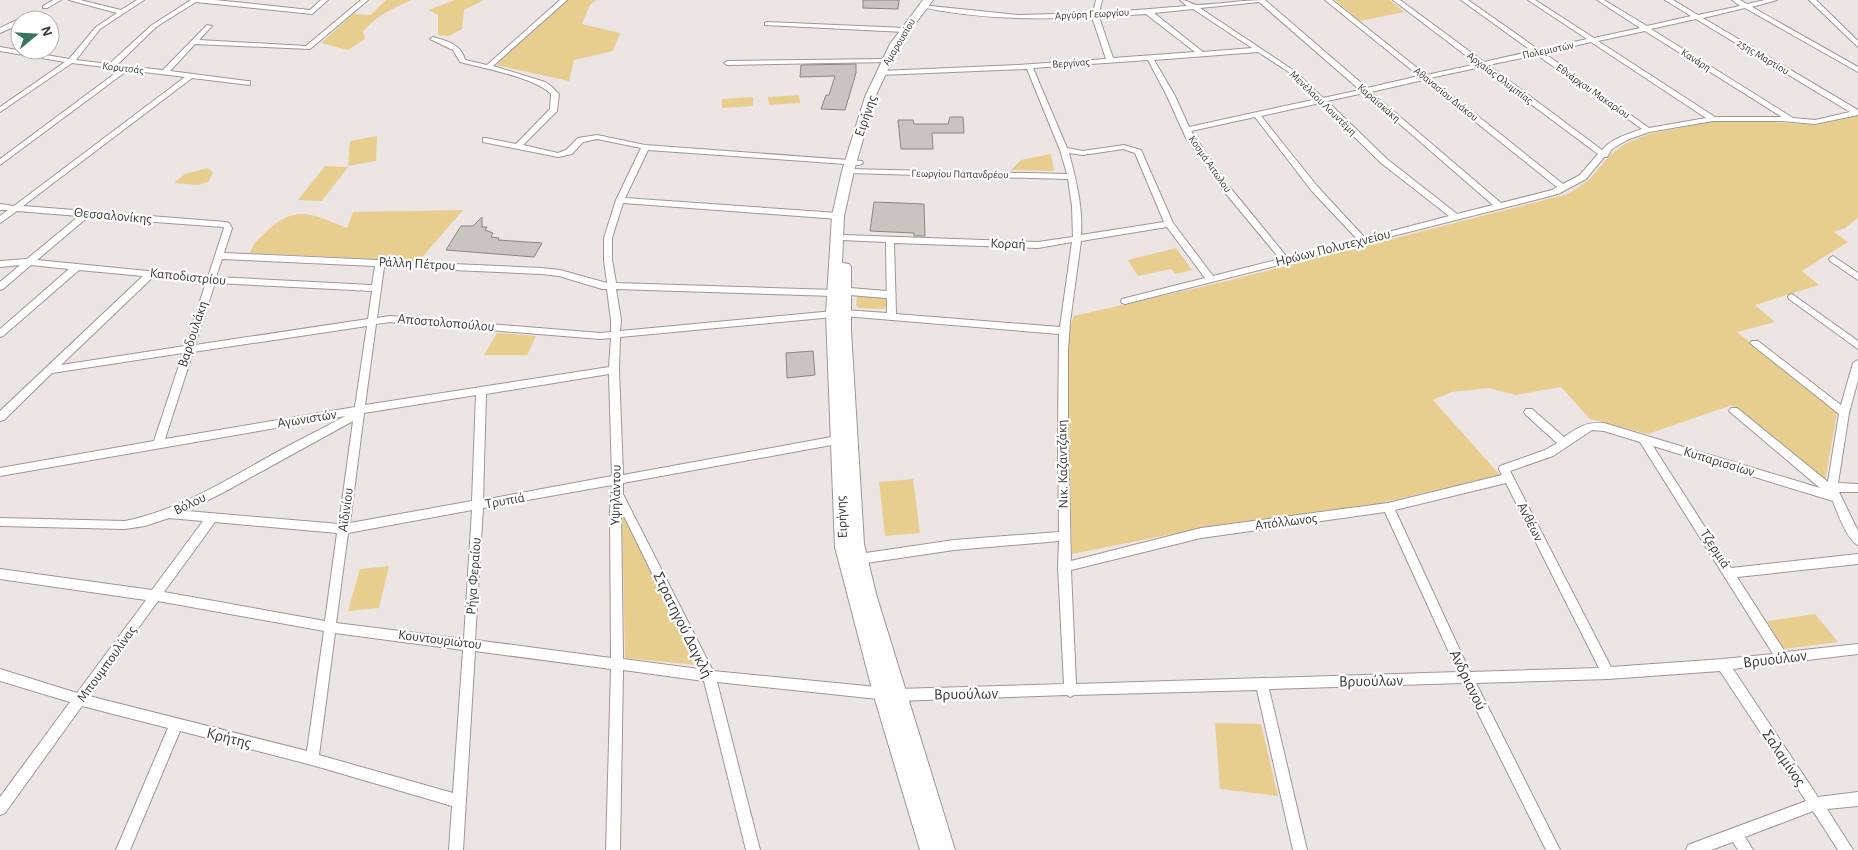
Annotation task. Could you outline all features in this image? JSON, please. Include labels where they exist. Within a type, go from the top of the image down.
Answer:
[{"type":"main road","name":"Αμαρουσίου","points":[[876,88],[886,61],[905,30],[925,3]]},
{"type":"main road","name":"Ειρήνης","points":[[876,88],[878,98],[853,167],[838,216],[838,440],[844,546],[890,694],[945,850]]},
{"type":"main road","name":"Ειρήνης","points":[[839,292],[853,167]]},
{"type":"main road","name":"Ειρήνης","points":[[839,313],[853,522],[859,559],[890,694],[930,850]]},
{"type":"street","points":[[46,7],[58,0]]},
{"type":"street","points":[[72,0],[121,12]]},
{"type":"street","points":[[2,106],[71,61],[98,28],[141,0]]},
{"type":"street","points":[[112,66],[154,26],[196,0],[312,12],[325,0]]},
{"type":"street","points":[[258,7],[269,0]]},
{"type":"street","points":[[195,42],[308,48],[365,0]]},
{"type":"street","points":[[488,67],[564,0]]},
{"type":"street","points":[[1099,0],[1095,14],[1110,61]]},
{"type":"street","name":"Μενέλαου Λουντέμη","points":[[1183,0],[1294,73],[1384,161],[1454,217]]},
{"type":"street","name":"Αργύρη Γεωργίου","points":[[925,3],[996,15],[1048,17],[1147,11],[1260,0]]},
{"type":"street","name":"Καραϊσκάκη","points":[[1260,0],[1499,206]]},
{"type":"street","name":"Αθανασίου Διάκου","points":[[1328,0],[1563,188]]},
{"type":"street","name":"Αρχαίας Ολυμπίας","points":[[1396,0],[1604,155]]},
{"type":"street","name":"Εθνάρχου Μακαρίου","points":[[1464,0],[1648,130]]},
{"type":"street","points":[[1531,0],[1713,119]]},
{"type":"street","name":"Κανάρη","points":[[1600,0],[1792,120]]},
{"type":"street","name":"25ης Μαρτίου","points":[[1668,0],[1858,113]]},
{"type":"street","points":[[1735,0],[1858,70]]},
{"type":"street","name":"Πολεμιστών","points":[[1187,130],[1774,0]]},
{"type":"street","points":[[1812,0],[1858,45]]},
{"type":"street","points":[[1147,11],[1203,55]]},
{"type":"street","points":[[767,24],[905,30]]},
{"type":"street","points":[[164,73],[209,26]]},
{"type":"street","points":[[433,39],[454,46],[459,50],[462,61],[543,83],[555,94],[554,109],[518,146]]},
{"type":"street","name":"Κορυτσάς","points":[[0,49],[71,61],[247,83]]},
{"type":"street","name":"Βεργίνας","points":[[881,73],[1029,66],[1260,50]]},
{"type":"street","name":"Κοσμά Αιτωλου","points":[[1150,58],[1187,130],[1225,187],[1286,260]]},
{"type":"street","points":[[727,63],[886,61]]},
{"type":"street","points":[[1029,66],[1064,150],[1083,153],[1124,147],[1138,152],[1169,224],[1212,280]]},
{"type":"street","points":[[0,163],[128,68]]},
{"type":"street","points":[[0,220],[191,76]]},
{"type":"street","name":"Ηρώων Πολυτεχνείου","points":[[1125,300],[1212,280],[1563,188],[1584,177],[1609,147],[1624,138],[1648,130],[1713,119],[1815,122],[1858,113]]},
{"type":"street","points":[[1257,115],[1314,188],[1363,241]]},
{"type":"street","name":"Γεωργίου Παπανδρέου","points":[[486,140],[558,155],[569,152],[581,140],[597,137],[645,147],[853,167],[1072,177]]},
{"type":"street","name":"Υψηλάντου","points":[[613,850],[617,663],[615,511],[618,494],[614,370],[615,304],[608,260],[608,238],[620,200],[645,147]]},
{"type":"street","name":"Νικ. Καζαντζάκη","points":[[1064,150],[1072,177],[1077,238],[1064,331],[1062,421],[1064,567],[1070,691]]},
{"type":"street","points":[[620,200],[838,216]]},
{"type":"street","name":"Θεσσαλονίκης","points":[[0,207],[226,225]]},
{"type":"street","points":[[0,287],[86,214]]},
{"type":"street","name":"Κοραή","points":[[844,238],[1038,245],[1169,224]]},
{"type":"street","name":"Βαρδουλάκη","points":[[158,444],[210,280],[220,256],[228,228],[226,225]]},
{"type":"street","points":[[890,240],[892,317]]},
{"type":"street","name":"Ράλλη Πέτρου","points":[[220,256],[546,271],[595,286],[612,287],[839,292]]},
{"type":"street","points":[[1833,259],[1858,276]]},
{"type":"street","name":"Καποδιστρίου","points":[[0,264],[29,262],[210,280],[376,288]]},
{"type":"street","name":"Αϊδινίου","points":[[312,759],[380,262]]},
{"type":"street","points":[[0,334],[78,266]]},
{"type":"street","points":[[0,417],[152,274]]},
{"type":"street","points":[[839,292],[892,295]]},
{"type":"street","points":[[1792,296],[1858,346]]},
{"type":"street","points":[[839,313],[1064,331]]},
{"type":"street","name":"Αποστολοπούλου","points":[[50,370],[372,320],[390,319],[600,336],[839,313]]},
{"type":"street","points":[[1755,342],[1844,413]]},
{"type":"street","points":[[1833,492],[1844,413],[1858,363]]},
{"type":"street","name":"Αγωνιστών","points":[[0,472],[316,417],[614,370]]},
{"type":"street","name":"Ρήγα Φεραίου","points":[[456,850],[478,506],[481,392]]},
{"type":"street","name":"Βόλου","points":[[0,522],[125,525],[145,522],[169,514],[361,411]]},
{"type":"street","points":[[1734,411],[1833,492],[1858,540]]},
{"type":"street","points":[[1507,478],[1504,469],[1534,460],[1565,444],[1529,412]]},
{"type":"street","points":[[316,417],[321,433]]},
{"type":"street","name":"Κυπαρισσίων","points":[[1565,444],[1586,428],[1592,426],[1833,492],[1858,488]]},
{"type":"street","name":"Τρυπιά","points":[[169,514],[344,528],[478,506],[838,440]]},
{"type":"street","name":"Τζερμιά","points":[[1644,440],[1783,659]]},
{"type":"street","name":"Απόλλωνος","points":[[1064,567],[1201,533],[1388,507],[1507,478]]},
{"type":"street","name":"Ανθέων","points":[[1507,478],[1608,673]]},
{"type":"street","name":"Στρατηγού Δαγκλή","points":[[618,494],[709,676],[753,850]]},
{"type":"street","name":"Ανδριανού","points":[[1388,507],[1467,678],[1552,850]]},
{"type":"street","name":"Μπουμπουλίνας","points":[[0,808],[212,518]]},
{"type":"street","points":[[859,559],[954,545],[1064,536]]},
{"type":"street","points":[[1730,574],[1858,559]]},
{"type":"street","name":"Κουντουριώτου","points":[[0,574],[156,596],[330,627],[469,643],[709,676],[890,694]]},
{"type":"street","name":"Βρυούλων","points":[[890,694],[1070,691],[1608,673],[1723,665],[1783,659],[1858,648]]},
{"type":"street","name":"Σαλαμίνος","points":[[1723,665],[1846,850]]},
{"type":"street","name":"Κρήτης","points":[[0,675],[80,700],[312,759],[459,801]]},
{"type":"street","points":[[1262,684],[1300,850]]},
{"type":"street","points":[[123,850],[176,725]]},
{"type":"street","points":[[1693,850],[1815,804],[1858,799]]},
{"type":"street","points":[[1736,835],[1746,850]]},
{"type":"shaded area","points":[[386,0],[412,0],[391,9],[373,21],[363,32],[365,39],[348,50],[321,43],[353,14],[371,15]]},
{"type":"shaded area","points":[[455,0],[484,0],[464,10],[462,29],[449,36],[438,35],[438,15],[428,10]]},
{"type":"shaded area","points":[[567,0],[596,0],[590,5],[582,24],[620,33],[613,51],[574,60],[569,81],[496,65]]},
{"type":"shaded area","points":[[1335,0],[1390,0],[1404,12],[1360,21]]},
{"type":"shaded area","points":[[799,95],[800,103],[769,105],[768,97]]},
{"type":"shaded area","points":[[753,97],[753,106],[722,108],[722,99]]},
{"type":"shaded area","points":[[1858,114],[1858,218],[1845,228],[1834,232],[1848,242],[1802,271],[1819,285],[1755,305],[1775,322],[1737,332],[1837,412],[1825,482],[1732,405],[1648,434],[1590,419],[1561,387],[1516,395],[1488,388],[1452,392],[1433,400],[1500,475],[1369,506],[1292,518],[1217,525],[1072,554],[1067,335],[1074,316],[1223,282],[1568,194],[1589,180],[1609,156],[1625,144],[1649,134],[1710,122],[1757,121],[1818,125]]},
{"type":"shaded area","points":[[377,136],[376,161],[348,166],[350,141]]},
{"type":"shaded area","points":[[1051,154],[1054,171],[1011,170],[1021,160]]},
{"type":"shaded area","points":[[325,166],[348,167],[322,201],[298,200]]},
{"type":"shaded area","points":[[208,168],[213,173],[208,182],[198,185],[174,183],[185,174]]},
{"type":"shaded area","points":[[463,210],[419,261],[250,253],[256,241],[266,232],[287,217],[296,215],[314,216],[347,228],[353,212]]},
{"type":"shaded area","points":[[1176,248],[1192,270],[1175,274],[1171,269],[1138,276],[1128,260]]},
{"type":"shaded area","points":[[857,294],[886,295],[886,307],[883,309],[859,308],[856,305]]},
{"type":"shaded area","points":[[497,333],[536,336],[527,355],[484,355]]},
{"type":"shaded area","points":[[913,479],[920,533],[885,536],[879,482]]},
{"type":"shaded area","points":[[622,514],[643,552],[697,665],[625,658]]},
{"type":"shaded area","points":[[389,566],[379,608],[348,611],[360,569]]},
{"type":"shaded area","points":[[1815,614],[1838,642],[1784,649],[1767,621]]},
{"type":"shaded area","points":[[1215,723],[1261,724],[1278,796],[1220,789]]},
{"type":"building","points":[[863,0],[899,0],[898,9],[863,8]]},
{"type":"building","points":[[856,64],[856,73],[845,110],[821,109],[826,95],[829,95],[835,76],[800,77],[801,65]]},
{"type":"building","points":[[950,117],[963,117],[964,133],[932,133],[933,149],[901,149],[898,120],[913,120],[914,124],[948,124]]},
{"type":"building","points":[[874,202],[924,204],[925,236],[914,236],[914,233],[870,231]]},
{"type":"building","points":[[482,217],[482,227],[487,227],[485,230],[493,233],[491,237],[499,238],[498,240],[542,243],[534,257],[446,250],[461,226],[473,226]]},
{"type":"building","points":[[813,351],[815,375],[787,378],[786,353]]}]
